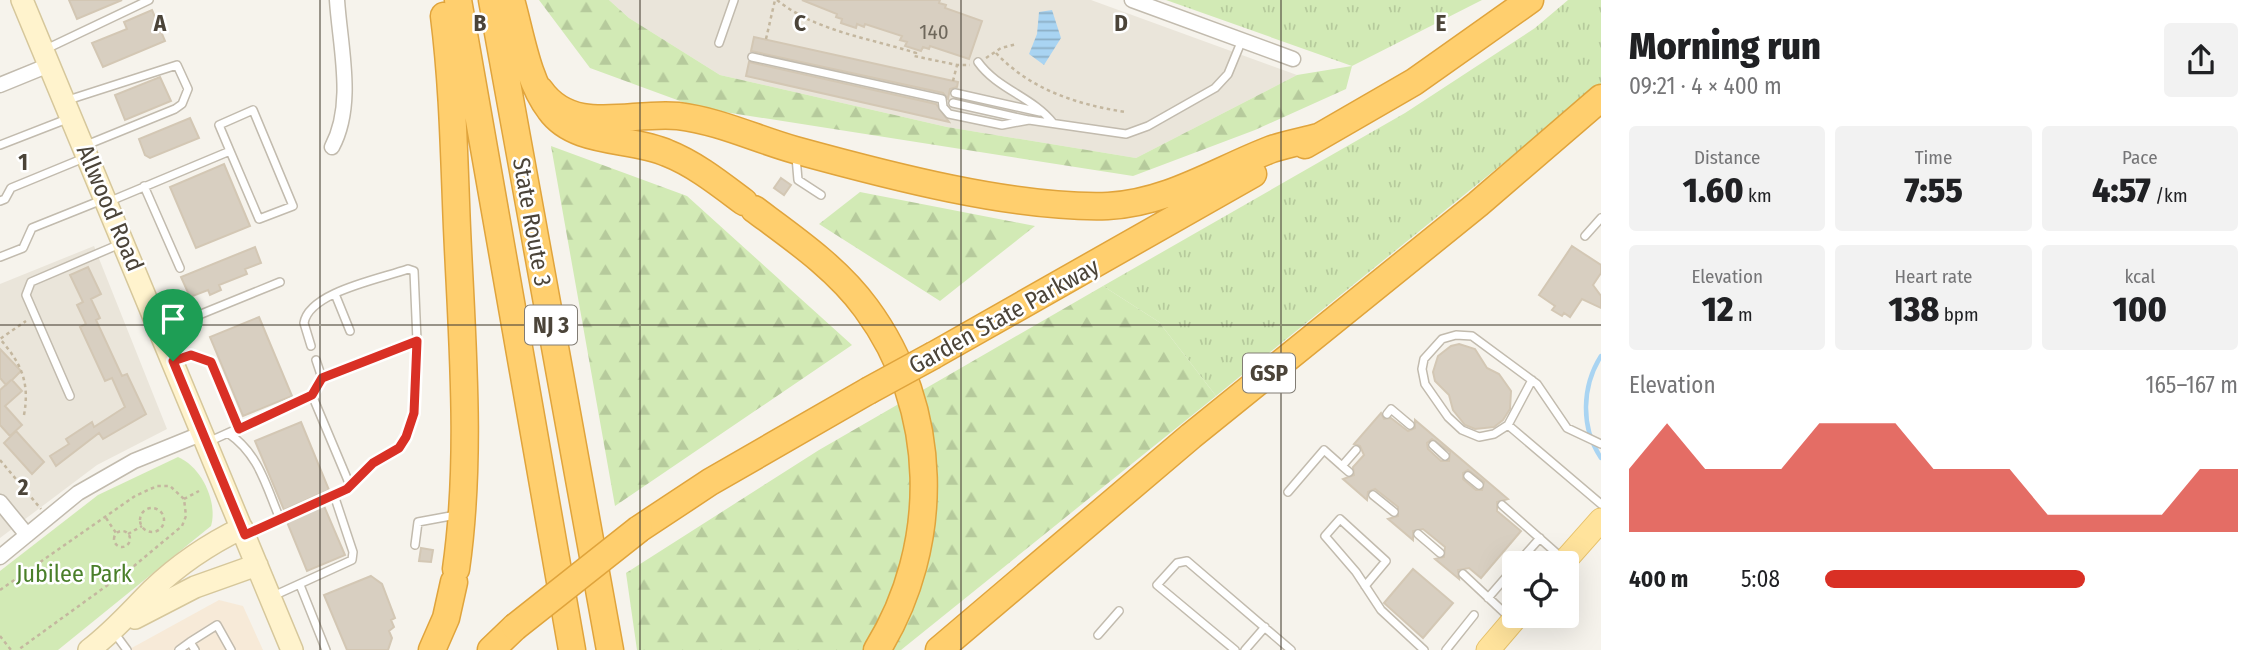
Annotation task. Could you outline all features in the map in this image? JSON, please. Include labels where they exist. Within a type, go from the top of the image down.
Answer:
[{"type":"highway","points":[[432,650],[446,618],[464,511],[464,382],[456,164],[451,75],[442,0]]},
{"type":"highway","name":"State Route 3","points":[[458,0],[572,650]]},
{"type":"highway","name":"State Route 3","points":[[492,0],[610,650]]},
{"type":"highway","points":[[511,0],[530,68],[552,113],[569,127],[589,135],[639,143],[667,152],[749,205],[821,261],[865,306],[890,345],[912,399],[925,469],[922,526],[908,584],[877,650]]},
{"type":"highway","name":"Garden State Parkway","points":[[500,642],[639,529],[710,482],[1414,82],[1530,0]]},
{"type":"highway","points":[[540,90],[548,103],[573,116],[601,119],[679,116],[711,122],[796,150],[926,182],[1025,201],[1108,206],[1159,197],[1273,149],[1318,137]]},
{"type":"highway","name":"GSP","points":[[939,650],[1055,550],[1478,204],[1601,98]]},
{"type":"highway","points":[[955,650],[1055,550]]},
{"type":"main road","name":"Allwood Road","points":[[22,0],[292,650]]},
{"type":"main road","points":[[1573,551],[1601,520]]},
{"type":"main road","points":[[89,650],[117,628],[179,568],[211,543],[243,531]]},
{"type":"main road","points":[[117,628],[195,587],[257,565]]},
{"type":"main road","points":[[1488,650],[1507,628]]},
{"type":"street","points":[[332,147],[339,134],[344,107],[337,0]]},
{"type":"street","points":[[1132,0],[1293,59]]},
{"type":"street","points":[[0,85],[46,58]]},
{"type":"street","points":[[0,557],[78,493],[113,472],[205,438]]},
{"type":"street","points":[[0,502],[27,535]]},
{"type":"lane","points":[[46,58],[149,0]]},
{"type":"lane","points":[[719,43],[734,0]]},
{"type":"lane","points":[[953,103],[1029,120],[1126,134],[1214,88],[1228,75],[1242,40]]},
{"type":"lane","points":[[752,57],[942,99],[943,107],[949,114],[1002,125],[1029,120]]},
{"type":"lane","points":[[978,61],[986,73],[1045,113],[1053,123]]},
{"type":"lane","points":[[0,145],[68,109],[177,65],[188,89],[182,104],[175,109],[11,188],[5,199],[0,201]]},
{"type":"lane","points":[[955,93],[1045,113]]},
{"type":"lane","points":[[253,110],[293,206],[259,219],[230,151],[219,125],[253,110]]},
{"type":"lane","points":[[796,150],[797,180],[821,195]]},
{"type":"lane","points":[[1,257],[23,248],[33,228],[230,151]]},
{"type":"lane","points":[[144,186],[180,268]]},
{"type":"lane","points":[[1585,236],[1601,218]]},
{"type":"lane","points":[[70,396],[26,295],[32,282],[124,243]]},
{"type":"lane","points":[[243,531],[280,519],[347,489],[373,463],[399,448],[406,437],[414,413],[417,341],[414,271],[408,269],[326,297],[311,306],[305,315],[304,323],[310,346]]},
{"type":"lane","points":[[161,330],[280,282]]},
{"type":"lane","points":[[335,294],[350,331]]},
{"type":"lane","points":[[1532,380],[1508,425],[1494,434],[1479,437],[1462,430],[1448,417],[1425,384],[1424,359],[1442,339],[1472,336],[1532,380],[1560,420],[1579,434],[1601,444]]},
{"type":"lane","points":[[205,438],[239,429],[312,395],[322,378],[417,341]]},
{"type":"lane","points":[[173,361],[191,355],[211,362],[239,429]]},
{"type":"lane","points":[[316,360],[322,378]]},
{"type":"lane","points":[[312,395],[349,483],[347,489]]},
{"type":"lane","points":[[1387,414],[1391,409],[1410,425]]},
{"type":"lane","points":[[1508,425],[1601,504]]},
{"type":"lane","points":[[228,433],[246,445],[254,456],[280,519]]},
{"type":"lane","points":[[1433,445],[1445,456]]},
{"type":"lane","points":[[1288,492],[1324,450],[1346,469],[1356,450]]},
{"type":"lane","points":[[1468,476],[1479,485]]},
{"type":"lane","points":[[271,597],[352,560],[353,552],[334,495]]},
{"type":"lane","points":[[1373,495],[1394,512]]},
{"type":"lane","points":[[1502,505],[1552,551]]},
{"type":"lane","points":[[415,545],[418,522],[453,517],[464,511]]},
{"type":"lane","points":[[1366,586],[1386,561],[1340,519],[1325,537],[1366,586],[1381,610],[1424,650]]},
{"type":"lane","points":[[1418,534],[1440,553]]},
{"type":"lane","points":[[1528,551],[1540,538]]},
{"type":"lane","points":[[1235,650],[1157,585],[1177,563],[1187,561],[1291,650]]},
{"type":"lane","points":[[1463,574],[1502,608]]},
{"type":"lane","points":[[1488,597],[1502,581]]},
{"type":"lane","points":[[300,585],[326,650]]},
{"type":"lane","points":[[1098,635],[1119,611]]},
{"type":"lane","points":[[1446,650],[1475,615]]},
{"type":"lane","points":[[179,650],[217,625],[230,650]]},
{"type":"lane","points":[[117,628],[127,650]]},
{"type":"lane","points":[[1245,650],[1265,628]]},
{"type":"lane","points":[[190,642],[195,650]]},
{"type":"path","points":[[766,39],[776,0],[795,15],[839,32],[916,53],[914,56],[923,59],[957,65],[978,61],[1000,48],[1017,44]]},
{"type":"path","points":[[996,52],[1018,72],[1060,97],[1083,105],[1125,112]]},
{"type":"path","points":[[953,81],[957,65]]},
{"type":"path","points":[[24,415],[26,393],[22,367],[0,339],[18,325],[36,317]]},
{"type":"path","points":[[0,460],[48,517]]},
{"type":"path","points":[[0,590],[135,496],[158,486],[170,486],[184,499],[186,516],[181,526],[168,538],[18,650]]},
{"type":"path","points":[[184,499],[199,491]]},
{"type":"path","points":[[142,526],[143,513],[153,508],[164,518],[161,529]]},
{"type":"path","points":[[106,518],[116,533]]},
{"type":"path","points":[[142,526],[150,532],[161,529]]},
{"type":"path","points":[[128,534],[142,526]]},
{"type":"path","points":[[161,529],[168,538]]},
{"type":"path","points":[[116,533],[123,531],[128,534]]},
{"type":"path","points":[[116,533],[113,540],[121,547],[128,544],[128,534]]},
{"type":"path","points":[[0,636],[11,650]]},
{"type":"shaded area","points":[[609,0],[1091,0],[1297,75],[1136,158],[947,127],[720,75],[629,18]]},
{"type":"shaded area","points":[[94,246],[167,429],[97,465],[0,538],[0,284]]},
{"type":"shaded area","points":[[219,600],[243,606],[263,650],[128,650]]},
{"type":"green space","points":[[539,0],[609,0],[629,18],[720,75],[947,127],[1136,158],[1297,75],[1352,66],[1346,89],[1255,130],[1133,176],[699,108],[590,68]]},
{"type":"green space","points":[[1166,0],[1482,0],[1352,66]]},
{"type":"green space","points":[[1568,0],[1601,0],[1601,84],[1216,396],[1159,322],[1103,286],[1405,113],[1535,28]]},
{"type":"green space","points":[[551,146],[687,196],[852,345],[615,506]]},
{"type":"green space","points":[[860,192],[1035,226],[940,301],[819,224]]},
{"type":"green space","points":[[1103,286],[1159,322],[1216,396],[901,650],[637,650],[626,573],[819,450]]},
{"type":"green space","name":"Jubilee Park","points":[[178,457],[194,469],[206,487],[212,507],[211,526],[58,650],[0,650],[0,571],[98,495]]},
{"type":"water","points":[[1052,10],[1061,38],[1044,65],[1029,54],[1037,34],[1039,12]]},
{"type":"building","points":[[69,0],[122,0],[77,19]]},
{"type":"building","points":[[802,0],[940,0],[939,3],[946,5],[945,8],[982,21],[969,59],[930,46],[929,49],[923,47],[921,51],[905,46],[907,42],[900,40],[902,36],[865,24],[864,27],[857,24],[856,28],[841,23],[842,19],[836,17],[837,14]]},
{"type":"building","points":[[152,10],[165,41],[103,67],[92,43],[127,29],[124,22]]},
{"type":"building","points":[[754,37],[958,82],[957,87],[950,89],[948,99],[943,93],[751,51]]},
{"type":"building","points":[[749,62],[936,104],[949,122],[746,76]]},
{"type":"building","points":[[160,77],[171,101],[125,120],[115,95]]},
{"type":"building","points":[[190,118],[199,138],[150,158],[145,155],[139,139]]},
{"type":"building","points":[[224,164],[250,226],[196,248],[170,187]]},
{"type":"building","points":[[781,178],[791,185],[784,195],[774,188]]},
{"type":"building","points":[[1572,246],[1601,265],[1601,273],[1593,285],[1601,296],[1601,308],[1582,299],[1570,317],[1552,310],[1555,306],[1539,295]]},
{"type":"building","points":[[255,247],[261,263],[245,269],[247,274],[219,285],[221,290],[210,295],[208,290],[190,297],[181,277]]},
{"type":"building","points":[[88,267],[101,294],[91,299],[100,318],[96,320],[122,376],[127,374],[146,414],[103,439],[99,433],[56,466],[50,456],[69,444],[66,439],[92,422],[94,427],[125,407],[112,378],[105,381],[80,327],[86,324],[77,305],[83,302],[70,275]]},
{"type":"building","points":[[259,317],[292,396],[243,416],[210,337]]},
{"type":"building","points":[[1459,344],[1475,349],[1487,368],[1499,374],[1511,391],[1510,409],[1494,427],[1475,429],[1465,425],[1453,410],[1449,395],[1435,381],[1433,372],[1438,356],[1451,346]]},
{"type":"building","points":[[0,349],[21,371],[12,380],[22,391],[5,406],[22,425],[10,436],[0,425],[0,390],[6,385],[0,378]]},
{"type":"building","points":[[1381,413],[1384,419],[1391,418],[1408,431],[1415,428],[1415,420],[1508,499],[1497,502],[1497,511],[1521,531],[1481,578],[1469,568],[1458,570],[1459,579],[1435,559],[1444,557],[1445,547],[1423,529],[1413,531],[1413,540],[1388,519],[1398,516],[1398,507],[1375,489],[1368,492],[1367,500],[1343,479],[1354,475],[1353,467],[1364,455],[1360,446],[1354,444]],"holes":[[[1432,439],[1450,452],[1449,461],[1441,461],[1428,449],[1427,443]],[[1468,470],[1484,482],[1482,490],[1476,490],[1463,479],[1463,473]]]},
{"type":"building","points":[[301,422],[329,490],[284,510],[255,441]]},
{"type":"building","points":[[16,431],[44,462],[32,474],[4,443]]},
{"type":"building","points":[[324,506],[345,555],[307,571],[287,522]]},
{"type":"building","points":[[421,548],[433,550],[431,562],[419,561]]},
{"type":"building","points":[[1413,569],[1453,603],[1423,638],[1384,603]]},
{"type":"building","points":[[371,576],[382,584],[395,618],[391,620],[394,627],[389,631],[392,638],[388,650],[347,650],[324,595]]},
{"type":"waterway","points":[[1601,356],[1590,380],[1586,407],[1589,433],[1601,458]]},
{"type":"route","points":[[417,341],[414,413],[406,437],[399,448],[373,463],[347,489],[245,535],[173,361],[191,355],[211,362],[217,370],[239,429],[312,395],[322,378],[417,341]]}]
